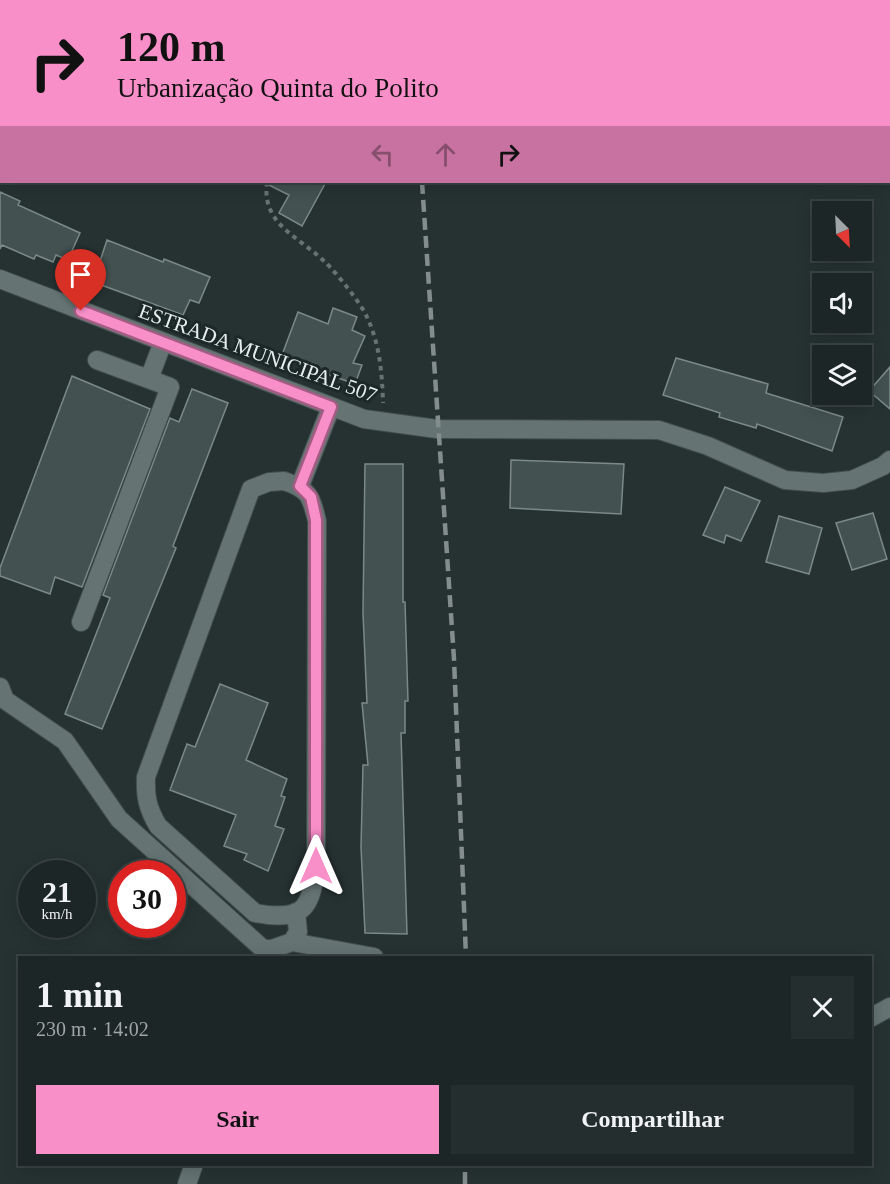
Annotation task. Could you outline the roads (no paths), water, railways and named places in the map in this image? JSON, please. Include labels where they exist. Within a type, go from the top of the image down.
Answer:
[{"type":"street","name":"ESTRADA MUNICIPAL 507","points":[[0,279],[364,419],[437,429],[659,430],[708,446],[785,480],[823,483],[852,480],[884,466],[890,460]]},
{"type":"street","points":[[148,379],[163,342]]},
{"type":"street","points":[[81,622],[170,387],[97,360]]},
{"type":"street","points":[[300,486],[331,407]]},
{"type":"street","points":[[284,480],[300,486],[311,497],[316,520],[316,866],[314,887],[308,904],[296,912],[276,916],[255,912],[158,826],[149,811],[145,793],[146,777],[251,489],[269,482],[284,480]]},
{"type":"street","points":[[0,687],[5,700],[66,741],[119,819],[262,953],[292,942],[369,956]]},
{"type":"street","points":[[292,942],[298,932],[296,912]]},
{"type":"street","points":[[872,1017],[890,1007]]},
{"type":"street","points":[[187,1184],[193,1166]]},
{"type":"railway","points":[[422,183],[454,659],[466,956]]},
{"type":"railway","points":[[465,1166],[465,1184]]}]
